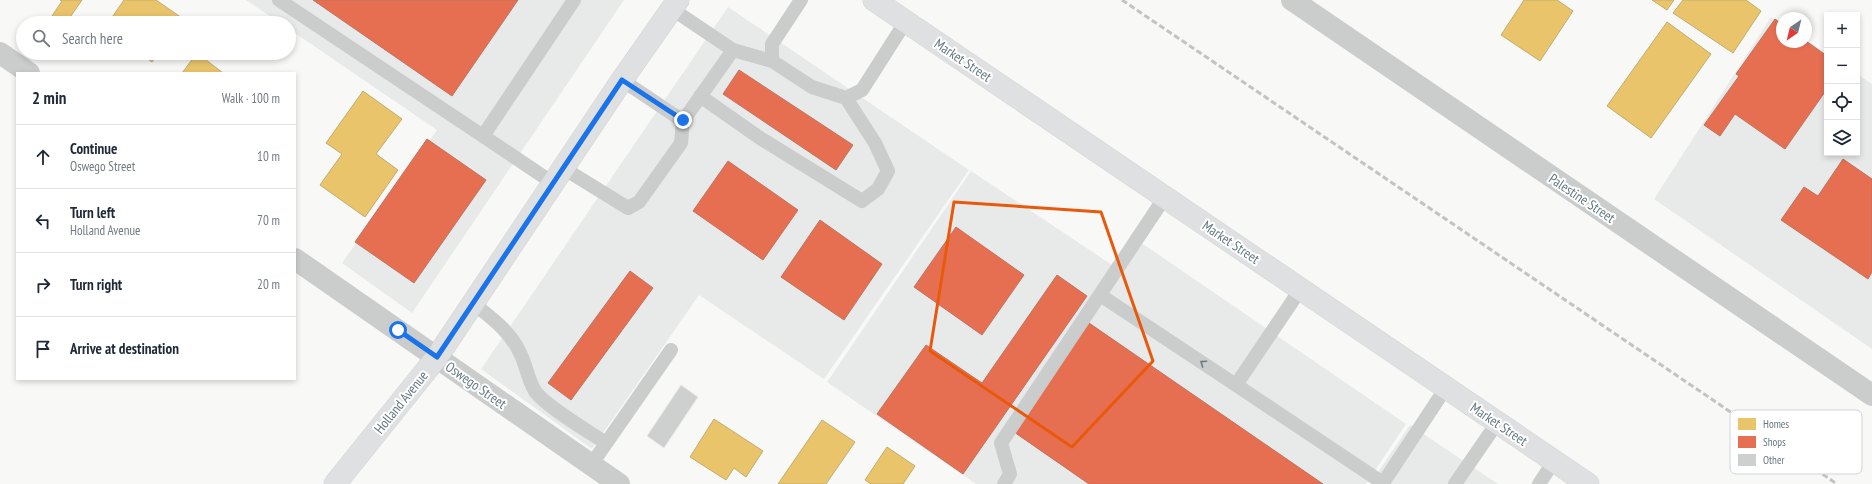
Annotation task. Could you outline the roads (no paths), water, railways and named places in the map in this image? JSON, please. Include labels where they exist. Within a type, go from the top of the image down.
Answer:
[{"type":"main road","name":"Market Street","points":[[874,0],[1445,389],[1588,484]]},
{"type":"main road","name":"Holland Avenue","points":[[335,484],[437,357],[622,80],[675,4]]},
{"type":"street","name":"Palestine Street","points":[[1292,0],[1872,395]]},
{"type":"street","points":[[0,53],[28,72]]},
{"type":"street","name":"Oswego Street","points":[[296,259],[619,484]]},
{"type":"lane","points":[[279,0],[483,136],[558,176],[628,208],[639,202],[681,143],[683,120],[733,50]]},
{"type":"lane","points":[[483,136],[494,116],[574,0]]},
{"type":"lane","points":[[772,61],[772,44],[801,0]]},
{"type":"lane","points":[[675,4],[733,50],[772,61],[812,87],[846,98],[876,143],[888,171],[878,189],[862,201],[760,138],[700,96]]},
{"type":"lane","points":[[846,98],[862,90],[906,21]]},
{"type":"lane","points":[[622,80],[683,120]]},
{"type":"lane","points":[[1004,484],[1010,474],[1000,443],[1165,197]]},
{"type":"lane","points":[[1236,385],[1300,290]]},
{"type":"lane","points":[[1100,294],[1383,484],[1445,389]]},
{"type":"lane","points":[[473,303],[503,328],[520,351],[526,374],[535,392],[550,405],[606,443]]},
{"type":"lane","points":[[591,465],[671,350]]},
{"type":"lane","points":[[1455,484],[1497,423]]},
{"type":"lane","points":[[1539,484],[1554,461]]},
{"type":"railway","points":[[1122,0],[1730,412]]},
{"type":"railway","points":[[1822,474],[1837,484]]}]
